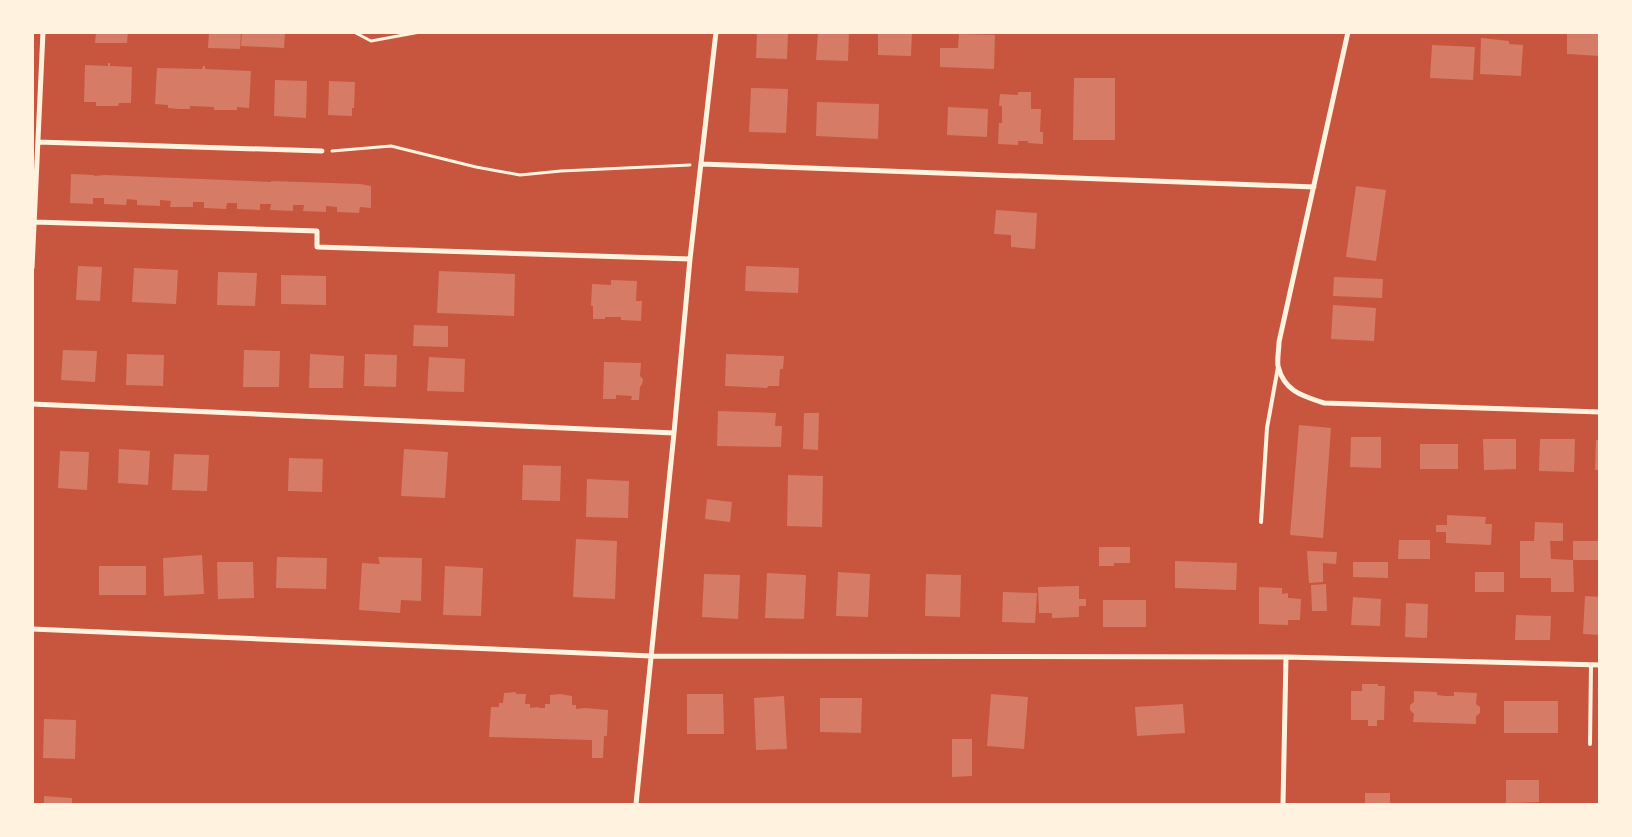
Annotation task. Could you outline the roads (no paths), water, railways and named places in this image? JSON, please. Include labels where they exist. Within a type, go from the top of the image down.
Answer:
[{"type":"street","points":[[32,268],[43,32]]},
{"type":"street","points":[[636,804],[690,259],[716,32]]},
{"type":"street","points":[[1348,32],[1279,342],[1278,365],[1287,386],[1306,397],[1324,403],[1600,412]]},
{"type":"street","points":[[38,142],[322,152]]},
{"type":"street","points":[[701,164],[1314,187]]},
{"type":"street","points":[[35,222],[317,231],[317,247],[690,259]]},
{"type":"street","points":[[32,404],[674,433]]},
{"type":"street","points":[[32,629],[651,656],[1286,657],[1600,666]]},
{"type":"street","points":[[1283,804],[1286,657]]},
{"type":"lane","points":[[1261,522],[1267,428],[1278,365]]},
{"type":"lane","points":[[1590,744],[1591,665]]}]
